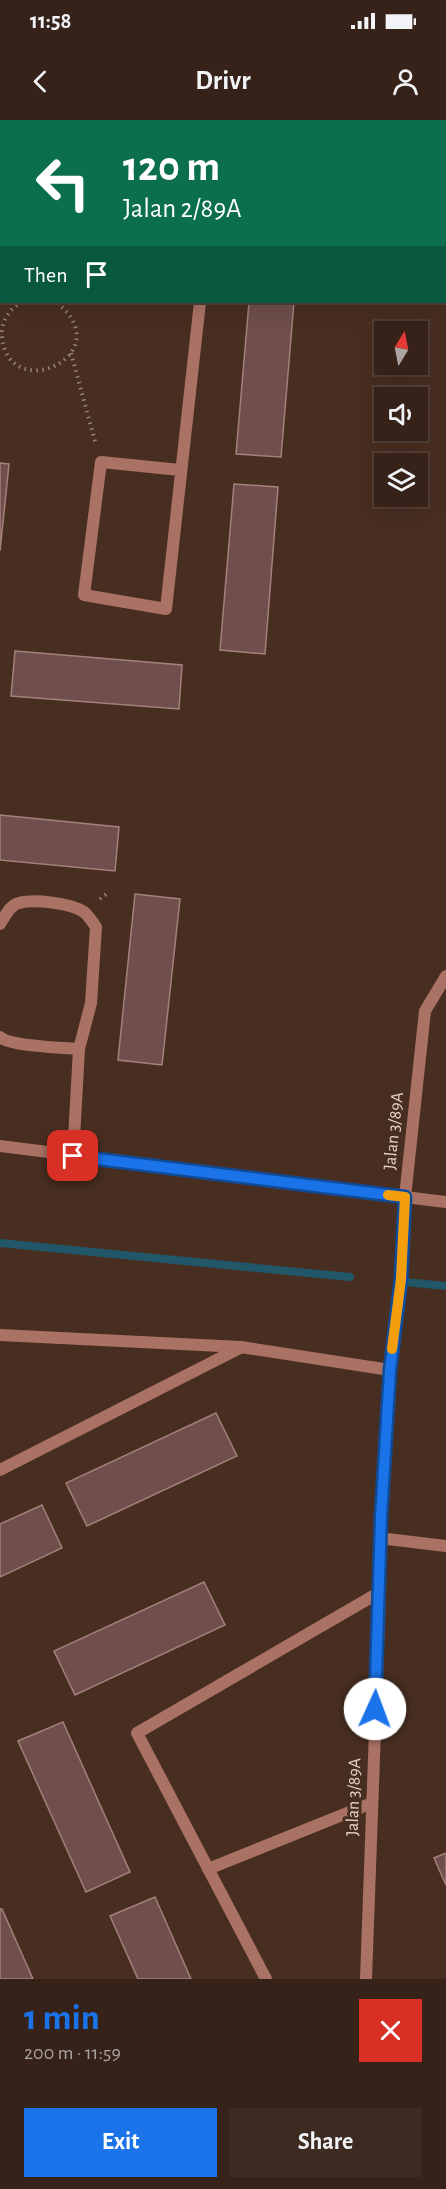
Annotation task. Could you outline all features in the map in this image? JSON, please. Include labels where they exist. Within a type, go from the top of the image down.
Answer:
[{"type":"street","points":[[180,470],[101,462],[84,595],[166,609],[200,303]]},
{"type":"street","points":[[0,924],[8,911],[17,903],[43,902],[66,905],[85,912],[96,927],[91,1003],[79,1050],[73,1156]]},
{"type":"street","name":"Jalan 3/89A","points":[[366,1979],[380,1538],[390,1370],[401,1279],[405,1197],[425,1011],[446,976]]},
{"type":"street","points":[[0,1037],[3,1040],[26,1044],[79,1050]]},
{"type":"street","points":[[0,1146],[446,1202]]},
{"type":"street","points":[[0,1335],[241,1347],[390,1370]]},
{"type":"street","points":[[0,1470],[241,1347]]},
{"type":"street","points":[[380,1538],[446,1546]]},
{"type":"street","points":[[266,1979],[137,1733],[380,1592]]},
{"type":"street","points":[[208,1869],[372,1803]]},
{"type":"path","points":[[21,303],[10,311],[3,323],[3,345],[13,361],[24,368],[36,371],[50,369],[62,363],[71,353],[76,333],[73,321],[67,310],[57,303]]},
{"type":"path","points":[[71,353],[101,462]]},
{"type":"building","points":[[249,303],[294,303],[281,457],[236,454]]},
{"type":"building","points":[[0,463],[9,464],[0,551]]},
{"type":"building","points":[[234,484],[278,487],[265,654],[220,650]]},
{"type":"building","points":[[15,651],[182,665],[179,709],[11,696]]},
{"type":"building","points":[[0,815],[119,827],[115,871],[0,860]]},
{"type":"building","points":[[135,894],[180,899],[162,1065],[118,1060]]},
{"type":"building","points":[[216,1413],[237,1456],[87,1526],[66,1483]]},
{"type":"building","points":[[42,1505],[62,1548],[0,1577],[0,1524]]},
{"type":"building","points":[[204,1582],[225,1625],[75,1695],[54,1651]]},
{"type":"building","points":[[63,1722],[130,1872],[86,1892],[18,1741]]},
{"type":"building","points":[[446,1853],[446,1885],[434,1858]]},
{"type":"building","points":[[155,1897],[191,1979],[138,1979],[110,1916]]},
{"type":"building","points":[[0,1909],[2,1909],[33,1979],[0,1979]]},
{"type":"waterway","points":[[0,1243],[350,1277]]},
{"type":"waterway","points":[[405,1282],[446,1286]]},
{"type":"slow traffic","points":[[388,1195],[405,1197],[401,1279],[392,1349]]},
{"type":"route","points":[[73,1156],[405,1197],[401,1279],[390,1370],[381,1517],[375,1709]]}]
